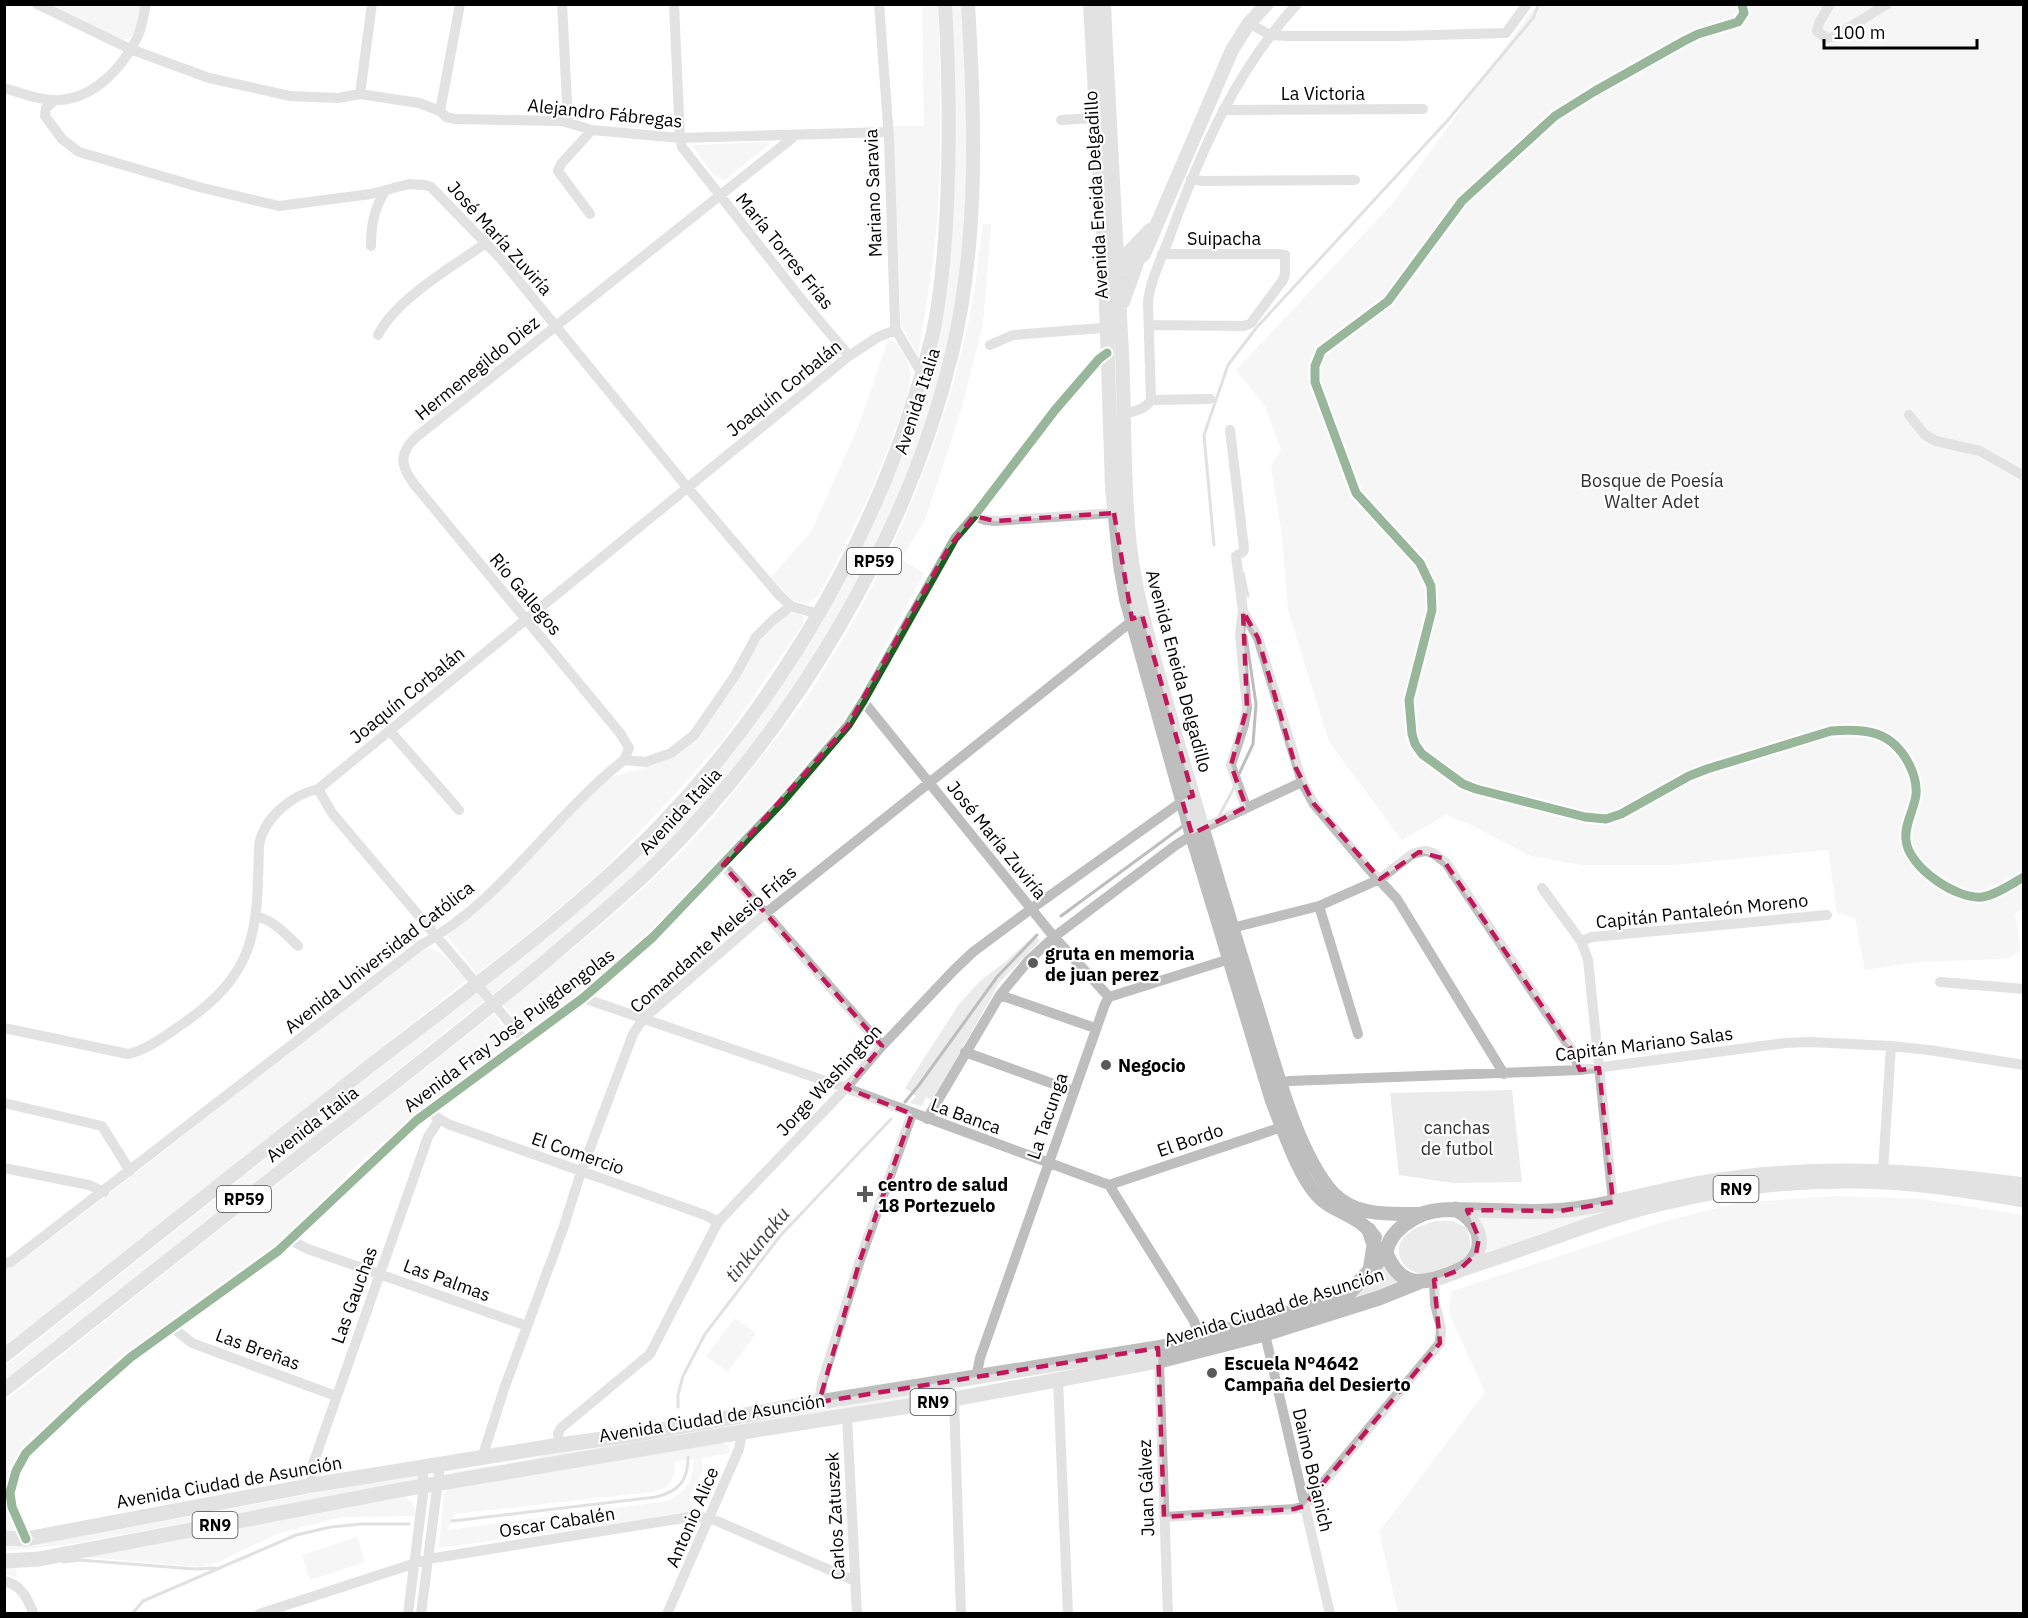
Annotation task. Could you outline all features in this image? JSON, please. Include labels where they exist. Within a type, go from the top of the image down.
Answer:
[{"type":"highway","name":"RN9","points":[[1370,1271],[1398,1231],[1420,1214],[1434,1211],[1455,1209],[1560,1211],[1708,1182],[1773,1173],[1831,1170],[1883,1170],[2024,1185]]},
{"type":"highway","name":"RN9","points":[[1427,1281],[1620,1215],[1658,1204],[1724,1190],[1782,1183],[1845,1181],[1940,1187],[2024,1200]]},
{"type":"highway","points":[[1455,1209],[1473,1222],[1479,1238],[1476,1254],[1460,1270]]},
{"type":"highway","points":[[1369,1230],[1374,1245],[1370,1271]]},
{"type":"highway","points":[[1386,1251],[1399,1273],[1406,1278],[1427,1281]]},
{"type":"highway","name":"Avenida Ciudad de Asunción","points":[[4,1538],[26,1539],[314,1485],[1163,1347],[1329,1302],[1348,1293],[1370,1271]]},
{"type":"highway","name":"Avenida Ciudad de Asunción","points":[[4,1561],[39,1558],[431,1485],[742,1432],[954,1399],[1159,1361],[1265,1334],[1427,1281]]},
{"type":"main road","name":"Avenida Italia","points":[[4,1356],[211,1190],[561,917],[666,819],[745,724],[779,676],[818,614],[861,535],[904,429],[922,374],[938,303],[946,228],[949,128],[945,4]]},
{"type":"main road","name":"Avenida Italia","points":[[4,1390],[507,993],[594,920],[658,862],[708,810],[744,768],[788,707],[842,621],[886,537],[919,456],[952,353],[963,295],[972,186],[972,89],[968,4]]},
{"type":"main road","name":"Avenida Eneida Delgadillo","points":[[1090,4],[1096,118],[1124,414],[1130,546],[1137,617]]},
{"type":"main road","name":"Avenida Eneida Delgadillo","points":[[1104,4],[1115,223],[1111,266],[1120,310],[1107,353],[1114,513],[1120,565],[1137,617],[1197,832],[1275,1084],[1316,1167],[1334,1194],[1353,1208],[1366,1212],[1420,1214]]},
{"type":"main road","points":[[1120,310],[1138,260],[1144,254],[1150,231],[1232,50],[1249,23],[1267,4]]},
{"type":"main road","points":[[1115,223],[1125,233],[1150,231]]},
{"type":"main road","points":[[1111,266],[1134,248],[1150,231]]},
{"type":"main road","points":[[1111,266],[1138,260]]},
{"type":"main road","name":"Avenida Eneida Delgadillo","points":[[1197,832],[1232,928],[1235,958]]},
{"type":"main road","name":"Avenida Eneida Delgadillo","points":[[1275,1084],[1282,1127],[1304,1178],[1315,1195],[1362,1224],[1386,1251]]},
{"type":"street","name":"Alejandro Fábregas","points":[[37,4],[130,49],[209,78],[290,96],[338,98],[360,94],[419,103],[440,111],[446,117],[455,119],[568,123],[592,130],[680,138],[887,132]]},
{"type":"street","points":[[4,88],[38,98],[55,100],[75,97],[101,83],[117,69],[140,32],[146,4]]},
{"type":"street","points":[[360,94],[372,4]]},
{"type":"street","points":[[440,111],[460,4]]},
{"type":"street","points":[[562,4],[568,123]]},
{"type":"street","points":[[674,4],[682,147],[719,195]]},
{"type":"street","name":"Mariano Saravia","points":[[879,4],[895,323],[896,330],[922,374]]},
{"type":"street","points":[[1124,414],[1148,406],[1151,400],[1149,293],[1191,179],[1233,91],[1270,35],[1297,4]]},
{"type":"street","points":[[1249,23],[1270,35],[1398,36],[1506,33],[1527,4]]},
{"type":"street","points":[[1734,4],[1747,4]]},
{"type":"street","points":[[1830,4],[1817,31],[1826,38],[1833,37],[1887,4]]},
{"type":"street","points":[[1742,5],[1744,13],[1738,22],[1698,34],[1684,41],[1594,91],[1555,116],[1462,201],[1388,301],[1326,346],[1318,358],[1314,374],[1315,382],[1356,493],[1420,563],[1431,586],[1432,610],[1409,700],[1409,714],[1415,744],[1422,754],[1463,784],[1492,795],[1585,817],[1606,819],[1621,814],[1689,776],[1707,769],[1831,731],[1866,731],[1886,737],[1895,744],[1904,753],[1914,773],[1915,799],[1905,838],[1910,852],[1924,870],[1950,890],[1977,897],[1996,892],[2024,877]]},
{"type":"street","name":"José María Zuviría","points":[[21,93],[45,116],[62,139],[79,152],[199,187],[279,206],[287,207],[415,183],[431,187],[486,243],[779,595],[791,606],[818,614]]},
{"type":"street","points":[[45,116],[46,108],[55,100]]},
{"type":"street","name":"La Victoria","points":[[1223,110],[1422,109]]},
{"type":"street","points":[[1061,120],[1096,118]]},
{"type":"street","points":[[590,214],[558,171],[561,164],[592,130]]},
{"type":"street","name":"Hermenegildo Diez","points":[[407,446],[796,135]]},
{"type":"street","points":[[1191,179],[1202,181],[1355,180]]},
{"type":"street","points":[[371,246],[373,217],[385,190]]},
{"type":"street","name":"María Torres Frías","points":[[719,195],[849,356]]},
{"type":"street","points":[[378,335],[383,325],[397,309],[486,243]]},
{"type":"street","name":"Suipacha","points":[[1149,325],[1244,326],[1251,323],[1285,274],[1286,255],[1162,254]]},
{"type":"street","points":[[990,345],[1013,335],[1114,327]]},
{"type":"street","name":"Joaquín Corbalán","points":[[4,1028],[122,1054],[137,1052],[194,1016],[221,993],[241,965],[256,916],[261,836],[272,818],[296,796],[318,789],[849,356],[878,337],[896,330]]},
{"type":"street","name":"Avenida Fray José Puigdengolas","points":[[26,1539],[12,1507],[10,1493],[20,1461],[89,1394],[131,1357],[278,1251],[404,1132],[583,998],[653,937],[723,865],[837,738],[863,701],[949,547],[1054,410],[1107,353]]},
{"type":"street","points":[[1151,400],[1210,399]]},
{"type":"street","points":[[1909,415],[1925,435],[1936,441],[1980,451],[2024,476]]},
{"type":"street","points":[[1230,430],[1244,548],[1243,552],[1236,556],[1243,611],[1240,634],[1247,708],[1231,765],[1246,807]]},
{"type":"street","name":"Río Gallegos","points":[[407,446],[403,461],[408,476],[620,733],[628,748],[624,760]]},
{"type":"street","points":[[974,516],[995,521],[1114,513]]},
{"type":"street","points":[[624,760],[646,762],[671,753],[688,740],[700,727],[736,674],[756,637],[772,620],[791,606]]},
{"type":"street","points":[[1243,611],[1258,638],[1302,782],[1314,804],[1397,899],[1504,1074]]},
{"type":"street","name":"Comandante Melesio Frías","points":[[482,1458],[581,1172],[633,1034],[644,1018],[766,913],[1137,617]]},
{"type":"street","name":"José María Zuviría","points":[[863,701],[1053,937],[1109,997]]},
{"type":"street","points":[[390,731],[459,810]]},
{"type":"street","name":"Avenida Universidad Católica","points":[[4,1264],[12,1261],[104,1192],[486,897],[597,782],[624,760]]},
{"type":"street","points":[[927,1119],[1000,994],[1028,961],[1053,937],[1176,845],[1246,807],[1302,782]]},
{"type":"street","points":[[318,789],[332,813],[524,1040]]},
{"type":"street","name":"Jorge Washington","points":[[559,1445],[558,1433],[561,1428],[650,1354],[718,1222],[963,961],[1031,909],[1188,798]]},
{"type":"street","points":[[1232,928],[1319,906],[1380,879],[1411,855],[1426,851],[1433,853],[1446,863],[1571,1049],[1580,1070]]},
{"type":"street","points":[[723,865],[882,1046]]},
{"type":"street","points":[[1542,888],[1581,941],[1588,960],[1613,1202]]},
{"type":"street","points":[[1319,906],[1358,1034]]},
{"type":"street","name":"Capitán Pantaleón Moreno","points":[[1581,941],[1592,937],[1827,915]]},
{"type":"street","points":[[256,916],[267,919],[298,946]]},
{"type":"street","points":[[1109,997],[1235,958]]},
{"type":"street","points":[[1940,982],[2024,989]]},
{"type":"street","points":[[1000,994],[1095,1028]]},
{"type":"street","name":"La Tacunga","points":[[976,1378],[980,1359],[1073,1091],[1095,1028],[1109,997]]},
{"type":"street","name":"La Banca","points":[[583,998],[846,1088],[1108,1185]]},
{"type":"street","name":"Capitán Mariano Salas","points":[[1275,1084],[1580,1070],[1796,1042],[1891,1046],[2024,1065]]},
{"type":"street","points":[[1883,1170],[1891,1046]]},
{"type":"street","points":[[965,1052],[1073,1091]]},
{"type":"street","points":[[4,1103],[102,1126],[130,1171]]},
{"type":"street","name":"El Comercio","points":[[429,1112],[439,1120],[705,1215],[718,1222]]},
{"type":"street","points":[[819,1402],[822,1383],[860,1260],[912,1114]]},
{"type":"street","name":"Las Gauchas","points":[[314,1485],[311,1472],[336,1396],[428,1137],[439,1120]]},
{"type":"street","name":"El Bordo","points":[[1108,1185],[1282,1127]]},
{"type":"street","points":[[4,1168],[88,1185],[104,1192]]},
{"type":"street","points":[[1108,1185],[1194,1322],[1200,1338]]},
{"type":"street","name":"Las Palmas","points":[[290,1240],[308,1249],[527,1326]]},
{"type":"street","points":[[1164,1517],[1294,1509],[1304,1506],[1440,1343],[1441,1328],[1427,1281]]},
{"type":"street","name":"Las Breñas","points":[[172,1327],[192,1343],[336,1396]]},
{"type":"street","name":"Daimo Bojanich","points":[[1265,1334],[1330,1614]]},
{"type":"street","name":"Juan Gálvez","points":[[1159,1361],[1168,1614]]},
{"type":"street","points":[[1058,1380],[1068,1614]]},
{"type":"street","points":[[954,1399],[962,1614]]},
{"type":"street","name":"Carlos Zatuszek","points":[[847,1416],[857,1614]]},
{"type":"street","name":"Antonio Alice","points":[[667,1614],[739,1449],[742,1432]]},
{"type":"street","points":[[408,1614],[415,1564],[431,1485],[440,1465]]},
{"type":"street","points":[[421,1614],[428,1559],[431,1485],[422,1468]]},
{"type":"street","name":"Oscar Cabalén","points":[[259,1614],[428,1559],[690,1517],[710,1518],[855,1581]]},
{"type":"street","points":[[4,1581],[18,1586],[27,1597],[34,1614]]},
{"type":"highlighted area","points":[[1114,513],[1132,619],[1142,615],[1193,796],[1182,800],[1192,834],[1246,807],[1231,765],[1247,708],[1243,611],[1258,638],[1296,768],[1314,804],[1380,879],[1419,852],[1442,858],[1571,1049],[1580,1070],[1599,1068],[1613,1202],[1560,1211],[1467,1210],[1479,1238],[1476,1254],[1459,1270],[1434,1280],[1440,1343],[1304,1506],[1294,1509],[1164,1517],[1158,1348],[819,1402],[860,1260],[912,1114],[846,1088],[882,1046],[723,865],[848,725],[949,547],[974,516],[995,521]]},
{"type":"green space","points":[[54,4],[143,5],[135,32],[128,39],[122,40],[52,8]]},
{"type":"green space","points":[[922,5],[938,5],[940,131],[937,225],[918,355],[901,325],[892,126],[924,126]]},
{"type":"green space","points":[[951,5],[965,5],[969,123],[963,260],[954,325],[940,381],[884,529],[840,615],[804,674],[755,743],[666,848],[585,921],[5,1382],[5,1366],[605,888],[662,835],[721,767],[785,679],[875,517],[950,253],[955,173],[955,96]]},
{"type":"green space","name":"Bosque de Poesía Walter Adet","points":[[1536,5],[2023,5],[2024,908],[2015,914],[2021,951],[2006,959],[1917,962],[1865,970],[1855,918],[1837,913],[1828,850],[1674,865],[1581,865],[1531,856],[1471,825],[1446,815],[1402,840],[1329,742],[1288,610],[1282,535],[1271,466],[1281,450],[1266,408],[1236,370],[1393,203]]},
{"type":"green space","points":[[772,142],[725,180],[714,176],[692,145]]},
{"type":"green space","points":[[983,224],[991,224],[983,324],[962,407],[925,520],[901,559],[924,573],[852,708],[827,745],[648,937],[604,976],[533,1027],[526,1029],[520,1026],[503,1004],[636,895],[709,822],[798,709],[851,625],[875,582],[916,492],[949,399],[974,294]]},
{"type":"green space","points":[[888,340],[897,343],[906,358],[911,374],[907,399],[872,489],[818,596],[806,604],[791,599],[771,577],[811,532],[859,425]]},
{"type":"green space","points":[[797,611],[804,617],[803,624],[727,735],[678,791],[600,873],[477,974],[447,936],[499,889],[608,778],[654,765],[688,746],[720,705],[760,641],[783,617]]},
{"type":"green space","points":[[1035,935],[1040,941],[999,983],[933,1101],[926,1097],[922,1106],[910,1103],[916,1096],[905,1088],[959,1004],[980,981]]},
{"type":"green space","points":[[430,948],[442,954],[467,980],[5,1348],[5,1269],[21,1261],[159,1155],[416,952]]},
{"type":"green space","points":[[494,1014],[510,1038],[509,1044],[424,1107],[355,1167],[291,1233],[133,1348],[46,1427],[15,1461],[7,1482],[8,1494],[21,1531],[5,1530],[4,1402],[188,1254]]},
{"type":"green space","name":"canchas de futbol","points":[[1512,1090],[1522,1182],[1453,1183],[1399,1175],[1390,1093]]},
{"type":"green space","points":[[1830,1171],[1927,1175],[2024,1188],[2023,1191],[1936,1178],[1870,1173],[1800,1175],[1752,1180],[1705,1187],[1613,1210],[1523,1240],[1478,1258],[1483,1236],[1476,1215],[1531,1217],[1572,1215],[1599,1211],[1675,1190],[1723,1181]]},
{"type":"green space","points":[[1835,1196],[1921,1199],[2023,1215],[2023,1613],[1398,1613],[1379,1532],[1485,1392],[1451,1318],[1449,1305],[1452,1291],[1669,1220],[1737,1203]]},
{"type":"green space","points":[[1436,1221],[1452,1221],[1467,1228],[1469,1251],[1460,1262],[1453,1266],[1437,1272],[1415,1272],[1402,1261],[1399,1250],[1402,1240],[1413,1230]]},
{"type":"green space","points":[[1380,1262],[1391,1274],[1404,1282],[1342,1304],[1321,1308]]},
{"type":"green space","points":[[735,1318],[756,1333],[728,1372],[706,1356]]},
{"type":"green space","points":[[929,1392],[929,1396],[454,1475],[453,1472],[528,1460],[555,1452]]},
{"type":"green space","points":[[719,1442],[727,1445],[731,1453],[702,1458],[703,1469],[688,1500],[700,1512],[678,1513],[630,1522],[439,1548],[444,1493],[450,1487]],"holes":[[[694,1459],[691,1479],[685,1489],[668,1501],[447,1530],[455,1514],[652,1492],[664,1488],[671,1482],[674,1462]]]},
{"type":"green space","points":[[417,1474],[419,1480],[65,1545],[5,1551],[4,1540],[53,1540]]},
{"type":"green space","points":[[403,1497],[413,1504],[416,1516],[342,1517],[277,1534],[216,1563],[200,1567],[84,1557],[16,1567],[17,1577],[5,1575],[4,1563],[207,1534]]},
{"type":"green space","points":[[357,1537],[365,1562],[310,1580],[302,1555]]},
{"type":"waterway","points":[[1214,545],[1204,435],[1228,365],[1257,327],[1448,120],[1533,18],[1539,4]]},
{"type":"waterway","points":[[1243,573],[1248,596]]},
{"type":"waterway","points":[[1239,774],[1253,744],[1256,704],[1246,636]]},
{"type":"waterway","points":[[1219,816],[1235,786]]},
{"type":"waterway","points":[[1061,916],[1183,826]]},
{"type":"waterway","name":"tinkunaku","points":[[905,1102],[997,977],[1037,935]]},
{"type":"waterway","name":"tinkunaku","points":[[678,1407],[678,1395],[683,1376],[705,1334],[780,1236],[891,1119]]},
{"type":"waterway","points":[[452,1521],[656,1497],[671,1492],[681,1484],[686,1473],[688,1457]]},
{"type":"waterway","points":[[132,1614],[143,1601],[296,1535],[331,1527],[362,1524],[409,1524]]},
{"type":"waterway","points":[[63,1562],[79,1560],[195,1569],[215,1568]]},
{"type":"cycle path","points":[[1742,5],[1744,13],[1738,22],[1698,34],[1684,41],[1555,116],[1462,201],[1388,301],[1321,351],[1315,366],[1315,382],[1356,493],[1420,563],[1431,586],[1432,610],[1409,700],[1415,744],[1422,754],[1463,784],[1585,817],[1606,819],[1621,814],[1689,776],[1707,769],[1831,731],[1867,731],[1895,744],[1909,764],[1916,783],[1916,795],[1906,829],[1906,840],[1915,861],[1924,871],[1947,887],[1972,897],[1993,894],[2024,877]]},
{"type":"cycle path","points":[[26,1539],[12,1507],[10,1493],[16,1471],[26,1453],[131,1357],[278,1251],[417,1120],[583,998],[653,937],[781,803],[848,725],[955,538],[1055,410],[1099,359],[1107,353]]},
{"type":"place","name":"gruta en memoria de juan perez","points":[[1033,963]]},
{"type":"place","name":"Negocio","points":[[1106,1065]]},
{"type":"place","name":"centro de salud 18 Portezuelo","points":[[865,1194]]},
{"type":"place","name":"Escuela N°4642 Campaña del Desierto","points":[[1212,1373]]}]
